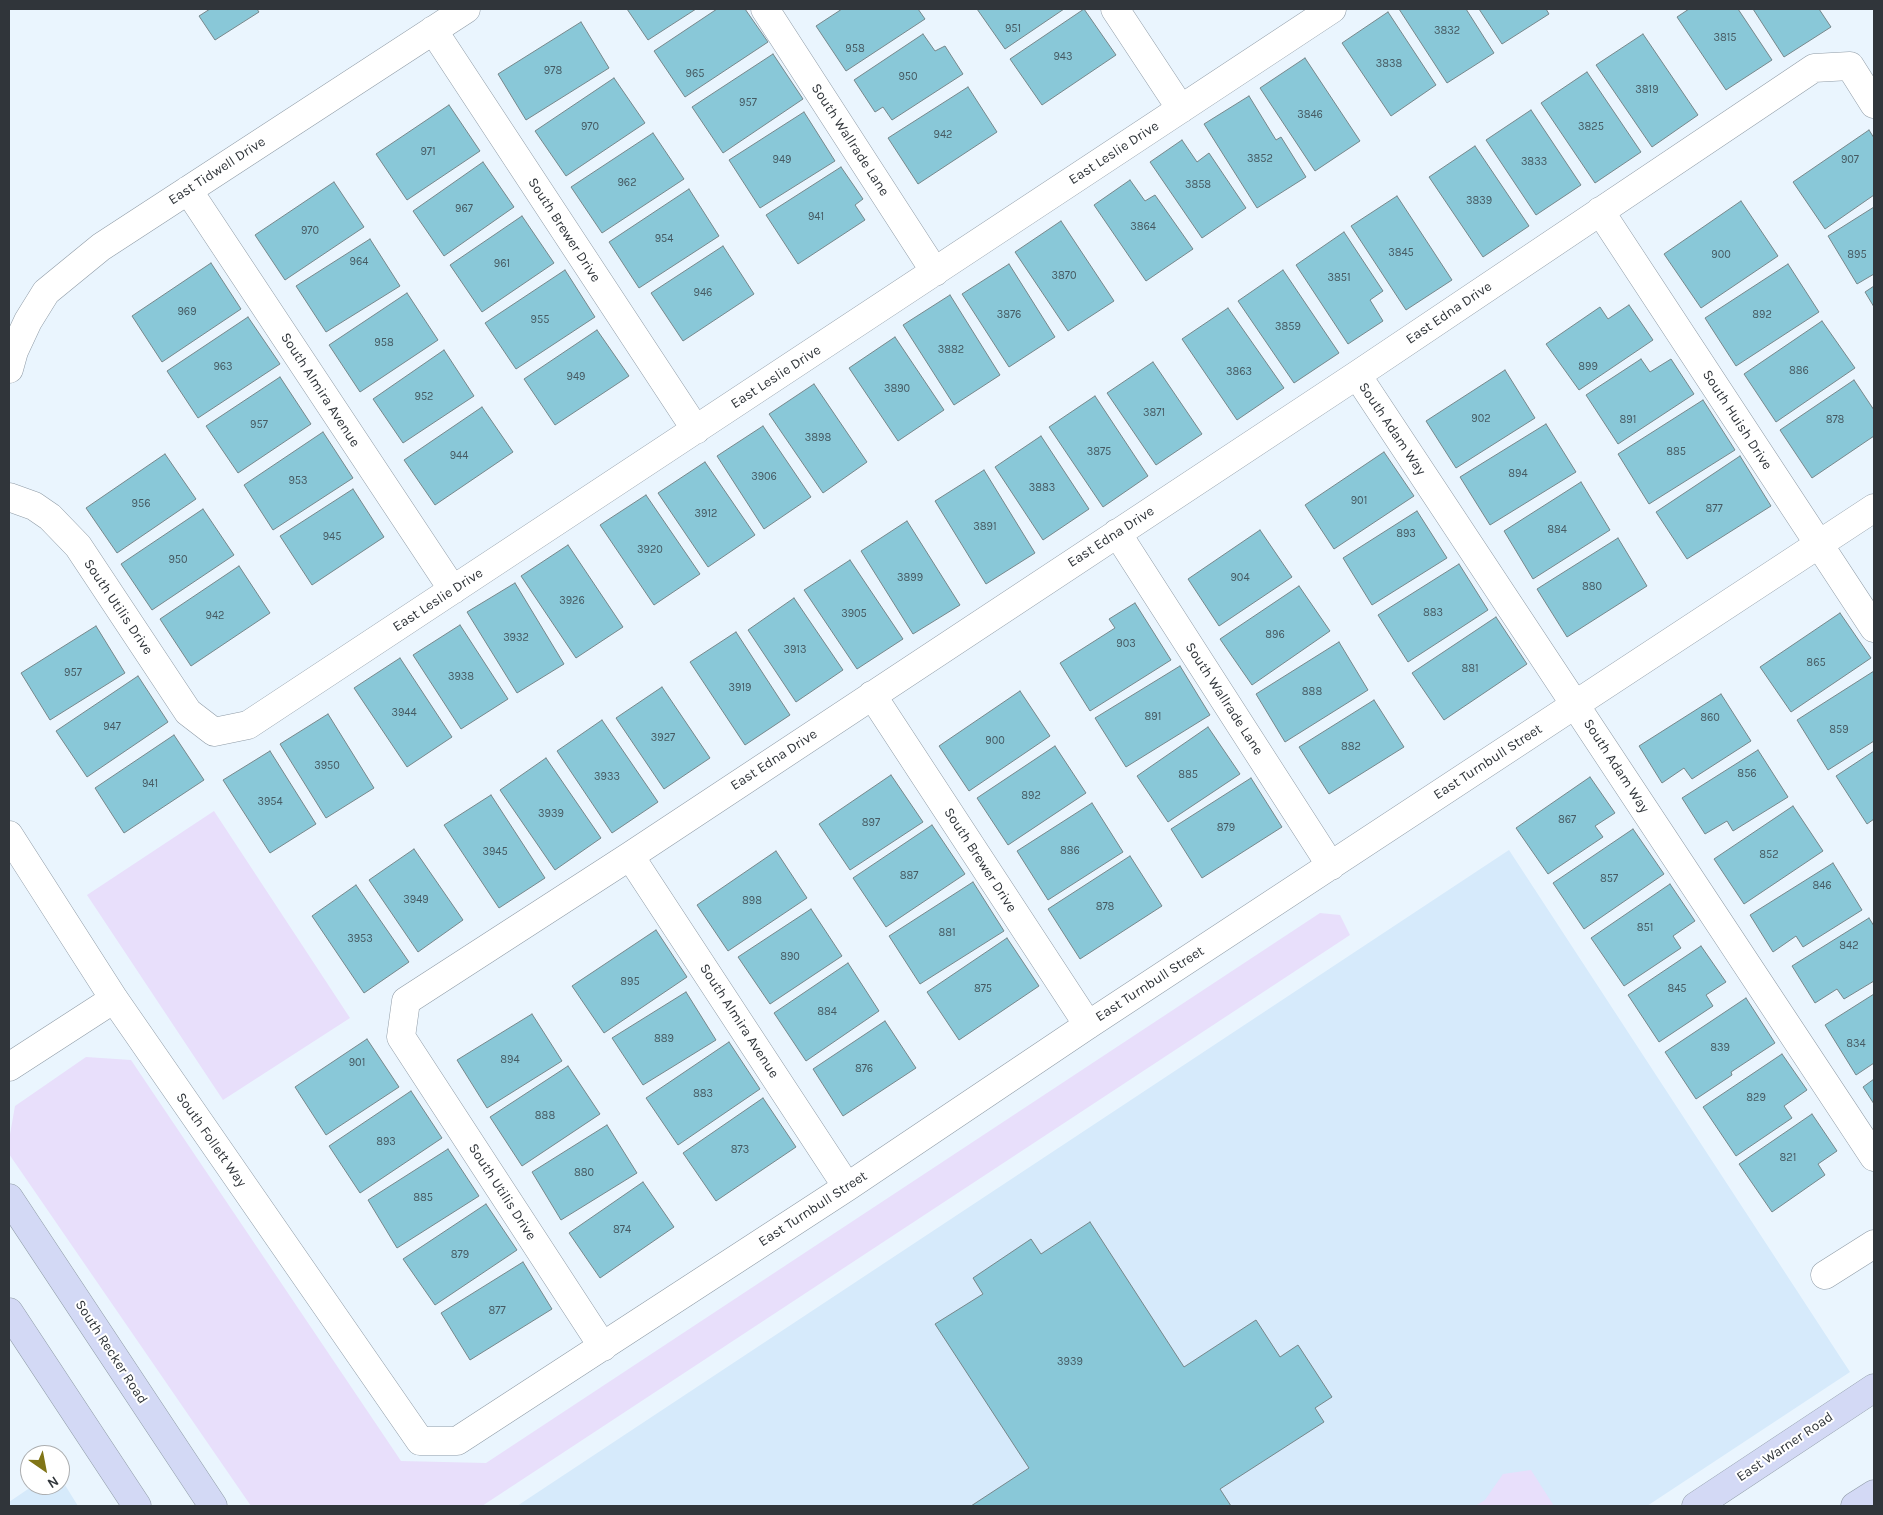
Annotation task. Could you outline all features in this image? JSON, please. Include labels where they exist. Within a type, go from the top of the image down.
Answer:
[{"type":"main road","name":"South Recker Road","points":[[9,1198],[213,1506]]},
{"type":"main road","points":[[9,1312],[137,1506]]},
{"type":"main road","name":"East Warner Road","points":[[1696,1506],[1874,1388]]},
{"type":"main road","points":[[1855,1506],[1874,1494]]},
{"type":"street","name":"East Tidwell Drive","points":[[9,369],[14,351],[28,321],[46,292],[101,247],[466,9]]},
{"type":"street","name":"South Wallrade Lane","points":[[765,9],[935,272]]},
{"type":"street","points":[[1115,9],[1180,109]]},
{"type":"street","name":"East Leslie Drive","points":[[214,732],[248,725],[1332,9]]},
{"type":"street","name":"South Brewer Drive","points":[[432,30],[696,430]]},
{"type":"street","name":"East Edna Drive","points":[[401,1037],[406,1001],[630,856],[1357,375],[1814,68],[1850,66],[1874,104]]},
{"type":"street","name":"South Almira Avenue","points":[[188,190],[453,590]]},
{"type":"street","name":"South Huish Drive","points":[[1600,211],[1874,628]]},
{"type":"street","name":"South Adam Way","points":[[1357,375],[1874,1157]]},
{"type":"street","name":"South Utilis Drive","points":[[9,497],[34,506],[50,517],[78,546],[188,712],[214,732]]},
{"type":"street","name":"East Turnbull Street","points":[[420,1441],[457,1441],[848,1187],[1088,1025],[1874,508]]},
{"type":"street","name":"South Wallrade Lane","points":[[1116,533],[1331,866]]},
{"type":"street","name":"South Brewer Drive","points":[[872,695],[1088,1025]]},
{"type":"street","name":"South Follett Way","points":[[9,835],[114,999],[420,1441]]},
{"type":"street","name":"South Almira Avenue","points":[[630,856],[848,1187]]},
{"type":"street","points":[[9,1067],[114,999]]},
{"type":"street","name":"South Utilis Drive","points":[[401,1037],[603,1347]]},
{"type":"street","points":[[1825,1275],[1874,1244]]},
{"type":"shaded area","points":[[214,811],[350,1018],[223,1100],[87,895]]},
{"type":"shaded area","points":[[1509,850],[1850,1372],[1647,1506],[517,1506]]},
{"type":"shaded area","points":[[1320,913],[1340,915],[1350,935],[482,1506],[251,1506],[9,1154],[9,1140],[15,1106],[86,1057],[131,1060],[401,1461],[486,1463]]},
{"type":"shaded area","points":[[1531,1470],[1554,1506],[1475,1506],[1485,1500],[1503,1474]]},
{"type":"shaded area","points":[[70,1493],[78,1506],[9,1506],[9,1502],[20,1495],[70,1495]]},
{"type":"building","points":[[210,9],[257,9],[259,12],[215,40],[199,16]]},
{"type":"building","points":[[627,9],[696,9],[648,40]]},
{"type":"building","points":[[717,9],[745,9],[768,42],[685,97],[654,51]]},
{"type":"building","points":[[842,9],[918,9],[925,19],[846,71],[816,26]]},
{"type":"building","points":[[977,9],[1064,9],[1005,49]]},
{"type":"building","points":[[1084,9],[1116,55],[1042,105],[1010,59]]},
{"type":"building","points":[[1399,9],[1466,9],[1494,53],[1447,83]]},
{"type":"building","points":[[1479,9],[1546,9],[1549,14],[1502,44]]},
{"type":"building","points":[[1689,9],[1738,9],[1772,60],[1726,90],[1677,17]]},
{"type":"building","points":[[1753,9],[1819,9],[1831,27],[1784,57]]},
{"type":"building","points":[[1388,12],[1436,85],[1391,116],[1342,43]]},
{"type":"building","points":[[581,22],[609,68],[526,120],[498,74]]},
{"type":"building","points":[[923,34],[935,51],[945,46],[963,74],[892,120],[883,107],[875,112],[854,80]]},
{"type":"building","points":[[1643,34],[1698,115],[1652,147],[1596,65]]},
{"type":"building","points":[[773,54],[803,99],[723,153],[692,107]]},
{"type":"building","points":[[1305,58],[1360,141],[1315,171],[1260,88]]},
{"type":"building","points":[[1587,72],[1641,152],[1595,183],[1541,103]]},
{"type":"building","points":[[614,78],[645,123],[566,176],[535,131]]},
{"type":"building","points":[[968,87],[997,132],[918,184],[888,138]]},
{"type":"building","points":[[1249,96],[1276,140],[1281,137],[1306,177],[1257,208],[1204,124]]},
{"type":"building","points":[[449,105],[480,151],[407,200],[376,154]]},
{"type":"building","points":[[1531,110],[1581,185],[1536,215],[1486,140]]},
{"type":"building","points":[[804,112],[835,161],[760,208],[729,160]]},
{"type":"building","points":[[1869,130],[1874,138],[1874,195],[1825,229],[1793,182]]},
{"type":"building","points":[[653,133],[684,179],[602,233],[571,187]]},
{"type":"building","points":[[1182,140],[1197,162],[1209,153],[1246,208],[1202,238],[1150,162]]},
{"type":"building","points":[[1475,146],[1529,226],[1483,257],[1429,177]]},
{"type":"building","points":[[483,162],[514,207],[444,256],[413,211]]},
{"type":"building","points":[[841,167],[863,199],[855,205],[865,220],[798,264],[766,215]]},
{"type":"building","points":[[1130,180],[1145,201],[1155,195],[1193,249],[1146,281],[1094,205]]},
{"type":"building","points":[[334,182],[364,227],[285,280],[255,235]]},
{"type":"building","points":[[689,189],[719,236],[639,288],[609,242]]},
{"type":"building","points":[[1397,196],[1452,280],[1406,310],[1351,226]]},
{"type":"building","points":[[1741,201],[1778,256],[1701,308],[1664,254]]},
{"type":"building","points":[[1874,207],[1874,274],[1857,284],[1828,236]]},
{"type":"building","points":[[522,216],[554,263],[482,312],[450,265]]},
{"type":"building","points":[[1061,221],[1114,301],[1068,331],[1015,252]]},
{"type":"building","points":[[1344,232],[1383,291],[1370,300],[1383,321],[1348,344],[1296,265]]},
{"type":"building","points":[[370,239],[400,286],[326,332],[296,286]]},
{"type":"building","points":[[723,246],[754,294],[683,341],[651,293]]},
{"type":"building","points":[[211,263],[241,309],[162,362],[132,316]]},
{"type":"building","points":[[1009,264],[1055,337],[1009,367],[962,294]]},
{"type":"building","points":[[1788,264],[1819,312],[1736,366],[1705,318]]},
{"type":"building","points":[[565,270],[595,317],[516,369],[485,323]]},
{"type":"building","points":[[1283,270],[1339,353],[1294,383],[1238,301]]},
{"type":"building","points":[[1874,286],[1874,307],[1865,292]]},
{"type":"building","points":[[407,293],[438,340],[360,392],[329,345]]},
{"type":"building","points":[[950,295],[1000,375],[954,405],[903,325]]},
{"type":"building","points":[[1629,305],[1653,340],[1579,390],[1546,344],[1600,307],[1608,319]]},
{"type":"building","points":[[1228,308],[1284,388],[1237,420],[1182,339]]},
{"type":"building","points":[[248,317],[280,364],[198,418],[167,371]]},
{"type":"building","points":[[1822,321],[1855,368],[1776,422],[1744,374]]},
{"type":"building","points":[[597,330],[629,376],[555,425],[524,379]]},
{"type":"building","points":[[895,337],[944,410],[898,441],[849,368]]},
{"type":"building","points":[[444,350],[474,396],[403,443],[373,399]]},
{"type":"building","points":[[1641,359],[1650,372],[1671,359],[1694,394],[1618,444],[1586,395]]},
{"type":"building","points":[[1153,362],[1202,434],[1156,465],[1107,393]]},
{"type":"building","points":[[1505,370],[1535,418],[1456,468],[1426,421]]},
{"type":"building","points":[[280,377],[311,424],[238,473],[206,426]]},
{"type":"building","points":[[1854,380],[1874,410],[1874,436],[1812,478],[1780,430]]},
{"type":"building","points":[[814,384],[867,462],[823,493],[769,414]]},
{"type":"building","points":[[1095,396],[1148,476],[1103,507],[1049,427]]},
{"type":"building","points":[[1703,400],[1735,450],[1649,504],[1618,454]]},
{"type":"building","points":[[482,407],[513,452],[435,505],[404,460]]},
{"type":"building","points":[[1546,424],[1576,472],[1490,525],[1460,477]]},
{"type":"building","points":[[763,426],[811,497],[764,529],[717,456]]},
{"type":"building","points":[[323,432],[353,478],[273,530],[244,485]]},
{"type":"building","points":[[1041,436],[1089,509],[1043,540],[995,467]]},
{"type":"building","points":[[1384,452],[1414,496],[1334,549],[1305,505]]},
{"type":"building","points":[[165,454],[196,499],[117,553],[86,508]]},
{"type":"building","points":[[1740,456],[1771,506],[1687,559],[1656,512]]},
{"type":"building","points":[[705,462],[755,535],[708,567],[658,493]]},
{"type":"building","points":[[984,470],[1035,553],[986,584],[935,501]]},
{"type":"building","points":[[1581,482],[1610,530],[1533,579],[1504,531]]},
{"type":"building","points":[[353,489],[384,537],[312,585],[280,536]]},
{"type":"building","points":[[646,495],[700,574],[654,605],[600,525]]},
{"type":"building","points":[[203,509],[234,555],[152,610],[121,564]]},
{"type":"building","points":[[1417,511],[1447,558],[1372,605],[1343,558]]},
{"type":"building","points":[[907,521],[960,605],[913,634],[861,551]]},
{"type":"building","points":[[1260,530],[1292,577],[1219,626],[1188,579]]},
{"type":"building","points":[[1618,538],[1647,586],[1567,637],[1537,589]]},
{"type":"building","points":[[568,545],[623,627],[576,658],[521,576]]},
{"type":"building","points":[[850,560],[903,639],[857,669],[804,590]]},
{"type":"building","points":[[1459,564],[1488,610],[1408,662],[1378,615]]},
{"type":"building","points":[[239,566],[270,613],[191,666],[160,619]]},
{"type":"building","points":[[515,583],[564,664],[517,693],[467,612]]},
{"type":"building","points":[[1299,586],[1330,631],[1252,685],[1220,639]]},
{"type":"building","points":[[794,598],[843,670],[796,702],[748,630]]},
{"type":"building","points":[[1135,603],[1171,660],[1090,711],[1060,663],[1115,628],[1109,619]]},
{"type":"building","points":[[1840,613],[1871,658],[1791,712],[1760,667]]},
{"type":"building","points":[[1496,617],[1527,664],[1444,720],[1412,673]]},
{"type":"building","points":[[460,625],[508,699],[461,729],[413,655]]},
{"type":"building","points":[[96,626],[125,673],[50,720],[21,673]]},
{"type":"building","points":[[736,632],[790,715],[745,745],[690,662]]},
{"type":"building","points":[[1339,642],[1368,690],[1285,742],[1256,694]]},
{"type":"building","points":[[400,658],[452,737],[407,767],[354,688]]},
{"type":"building","points":[[1180,666],[1210,715],[1126,767],[1095,718]]},
{"type":"building","points":[[1874,671],[1874,741],[1828,770],[1797,720]]},
{"type":"building","points":[[138,676],[168,722],[87,777],[56,731]]},
{"type":"building","points":[[662,687],[710,758],[664,789],[616,718]]},
{"type":"building","points":[[1020,691],[1050,736],[969,791],[939,746]]},
{"type":"building","points":[[1721,694],[1751,741],[1692,779],[1684,768],[1662,783],[1639,746]]},
{"type":"building","points":[[1374,700],[1404,747],[1329,794],[1299,747]]},
{"type":"building","points":[[328,714],[374,788],[326,818],[280,744]]},
{"type":"building","points":[[602,720],[658,802],[612,833],[557,751]]},
{"type":"building","points":[[1208,727],[1240,774],[1168,822],[1137,776]]},
{"type":"building","points":[[174,735],[204,780],[124,833],[95,788]]},
{"type":"building","points":[[1055,746],[1086,793],[1008,845],[977,798]]},
{"type":"building","points":[[1758,750],[1788,797],[1733,831],[1727,821],[1705,834],[1682,798]]},
{"type":"building","points":[[270,751],[316,824],[270,853],[223,780]]},
{"type":"building","points":[[1874,751],[1874,819],[1867,824],[1836,776]]},
{"type":"building","points":[[546,758],[601,838],[555,870],[500,790]]},
{"type":"building","points":[[891,775],[923,822],[850,870],[819,824]]},
{"type":"building","points":[[1590,777],[1615,813],[1595,826],[1603,837],[1548,874],[1516,828]]},
{"type":"building","points":[[1251,778],[1282,827],[1202,878],[1171,829]]},
{"type":"building","points":[[491,795],[545,878],[499,908],[444,825]]},
{"type":"building","points":[[1092,803],[1123,852],[1048,900],[1017,851]]},
{"type":"building","points":[[1793,806],[1823,851],[1744,904],[1714,859]]},
{"type":"building","points":[[932,825],[965,874],[886,927],[853,878]]},
{"type":"building","points":[[1633,829],[1664,874],[1584,929],[1553,883]]},
{"type":"building","points":[[414,849],[463,920],[418,952],[369,880]]},
{"type":"building","points":[[776,851],[807,898],[728,951],[697,905]]},
{"type":"building","points":[[1130,856],[1162,906],[1080,959],[1048,909]]},
{"type":"building","points":[[1833,863],[1862,910],[1803,947],[1796,936],[1773,952],[1750,915]]},
{"type":"building","points":[[973,882],[1004,931],[920,984],[889,936]]},
{"type":"building","points":[[1670,884],[1695,921],[1673,936],[1681,948],[1624,986],[1591,938]]},
{"type":"building","points":[[356,885],[409,962],[364,993],[312,916]]},
{"type":"building","points":[[811,909],[842,956],[770,1004],[738,957]]},
{"type":"building","points":[[1869,918],[1874,926],[1874,981],[1844,999],[1837,989],[1815,1003],[1792,966]]},
{"type":"building","points":[[656,930],[687,977],[604,1033],[572,986]]},
{"type":"building","points":[[1007,938],[1039,986],[959,1040],[927,992]]},
{"type":"building","points":[[1701,946],[1726,982],[1706,995],[1713,1006],[1659,1042],[1628,995]]},
{"type":"building","points":[[848,963],[879,1011],[806,1061],[774,1013]]},
{"type":"building","points":[[686,992],[716,1040],[643,1085],[612,1038]]},
{"type":"building","points":[[1874,994],[1874,1063],[1856,1075],[1825,1025]]},
{"type":"building","points":[[1746,998],[1775,1043],[1731,1072],[1732,1075],[1696,1099],[1665,1052]]},
{"type":"building","points":[[532,1014],[562,1061],[487,1108],[457,1060]]},
{"type":"building","points":[[885,1021],[916,1068],[843,1116],[813,1069]]},
{"type":"building","points":[[367,1039],[399,1087],[326,1135],[295,1087]]},
{"type":"building","points":[[729,1042],[760,1089],[678,1145],[646,1098]]},
{"type":"building","points":[[1782,1054],[1807,1090],[1784,1106],[1792,1118],[1736,1156],[1703,1107]]},
{"type":"building","points":[[568,1066],[600,1114],[522,1166],[490,1117]]},
{"type":"building","points":[[1874,1079],[1874,1104],[1863,1087]]},
{"type":"building","points":[[411,1091],[442,1138],[360,1193],[329,1146]]},
{"type":"building","points":[[763,1098],[796,1147],[716,1201],[683,1153]]},
{"type":"building","points":[[1812,1114],[1837,1151],[1818,1164],[1825,1175],[1772,1212],[1739,1164]]},
{"type":"building","points":[[607,1125],[637,1173],[561,1220],[532,1172]]},
{"type":"building","points":[[448,1149],[479,1196],[397,1248],[368,1200]]},
{"type":"building","points":[[643,1182],[674,1227],[600,1278],[569,1233]]},
{"type":"building","points":[[486,1204],[517,1250],[435,1305],[403,1259]]},
{"type":"building","points":[[1090,1222],[1184,1367],[1256,1320],[1280,1357],[1298,1345],[1332,1397],[1315,1408],[1324,1422],[1220,1489],[1231,1506],[971,1506],[1029,1468],[935,1324],[983,1294],[973,1278],[1031,1239],[1041,1254]]},
{"type":"building","points":[[523,1262],[552,1309],[470,1360],[441,1313]]}]
